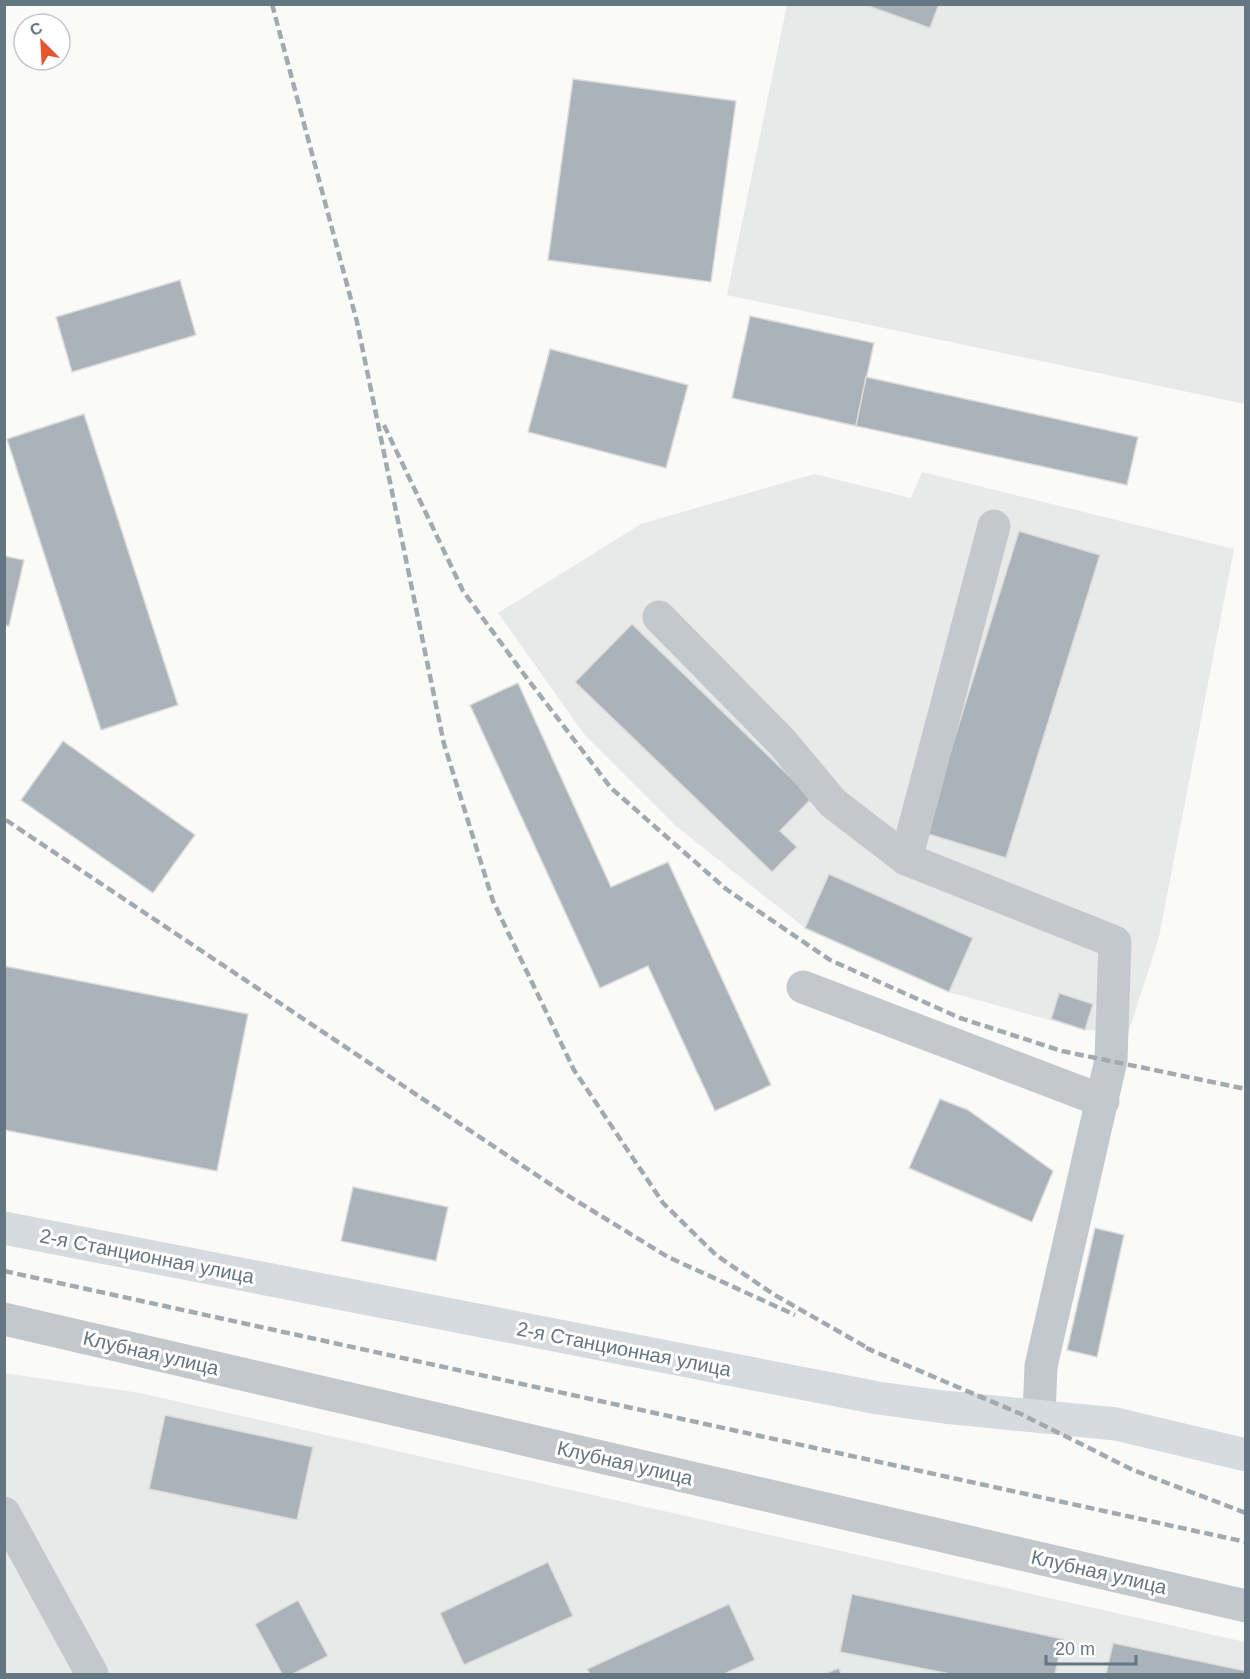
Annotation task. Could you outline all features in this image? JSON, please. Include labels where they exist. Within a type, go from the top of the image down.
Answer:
[{"type":"main road","name":"2-я Станционная улица","points":[[4,1228],[878,1398],[1116,1424],[1245,1455]]},
{"type":"street","points":[[906,860],[994,526]]},
{"type":"street","points":[[659,617],[782,742],[833,803],[906,860],[1115,942],[1111,1060],[1041,1366],[1039,1416]]},
{"type":"street","points":[[803,987],[1103,1101]]},
{"type":"street","name":"Клубная улица","points":[[4,1319],[1245,1606]]},
{"type":"street","points":[[4,1513],[92,1674]]},
{"type":"shaded area","points":[[787,5],[1245,5],[1245,404],[727,295]]},
{"type":"shaded area","points":[[922,472],[1234,549],[1159,937],[1129,1031],[1085,1030],[949,992],[805,928],[677,827],[584,734],[498,613],[641,524],[814,474],[911,498]]},
{"type":"shaded area","points":[[4,1373],[140,1393],[1245,1642],[1245,1674],[5,1674]]},
{"type":"building","points":[[863,4],[939,4],[930,28]]},
{"type":"building","points":[[573,79],[736,101],[711,282],[548,260]]},
{"type":"building","points":[[180,280],[196,335],[72,372],[56,317]]},
{"type":"building","points":[[750,316],[874,343],[856,426],[732,398]]},
{"type":"building","points":[[550,349],[688,385],[666,468],[528,432]]},
{"type":"building","points":[[866,377],[1138,437],[1127,485],[856,426]]},
{"type":"building","points":[[84,414],[178,705],[101,730],[7,439]]},
{"type":"building","points":[[1019,531],[1100,555],[1006,858],[925,833]]},
{"type":"building","points":[[4,556],[24,560],[9,626],[4,625]]},
{"type":"building","points":[[632,624],[812,798],[780,831],[797,847],[772,872],[575,682]]},
{"type":"building","points":[[518,683],[611,887],[668,862],[771,1085],[715,1111],[648,966],[600,988],[470,705]]},
{"type":"building","points":[[63,741],[195,835],[153,893],[21,800]]},
{"type":"building","points":[[829,874],[973,938],[949,992],[805,928]]},
{"type":"building","points":[[4,966],[248,1014],[217,1171],[4,1130]]},
{"type":"building","points":[[1059,993],[1093,1004],[1085,1030],[1051,1019]]},
{"type":"building","points":[[940,1099],[968,1110],[1053,1171],[1032,1222],[909,1168]]},
{"type":"building","points":[[353,1187],[448,1207],[436,1261],[341,1241]]},
{"type":"building","points":[[1095,1228],[1124,1235],[1097,1357],[1067,1350]]},
{"type":"building","points":[[165,1415],[313,1447],[297,1520],[149,1489]]},
{"type":"building","points":[[548,1562],[573,1616],[464,1665],[440,1613]]},
{"type":"building","points":[[852,1594],[1063,1639],[1055,1674],[950,1674],[840,1652]]},
{"type":"building","points":[[298,1600],[328,1656],[293,1674],[282,1674],[255,1624]]},
{"type":"building","points":[[729,1604],[755,1660],[724,1674],[590,1674],[587,1669]]},
{"type":"building","points":[[1113,1643],[1246,1671],[1246,1674],[1106,1674]]},
{"type":"building","points":[[839,1668],[841,1674],[824,1674]]},
{"type":"railway","points":[[272,4],[357,322],[444,744],[493,901],[574,1070],[663,1203],[716,1255],[773,1294],[873,1351]]},
{"type":"railway","points":[[384,425],[463,591],[523,673],[611,788],[726,889],[830,960],[960,1018],[1062,1051],[1246,1089]]},
{"type":"railway","points":[[6,820],[562,1192],[668,1257],[795,1315]]},
{"type":"railway","points":[[4,1271],[1246,1542]]},
{"type":"railway","points":[[866,1348],[1021,1414],[1133,1470],[1246,1513]]}]
